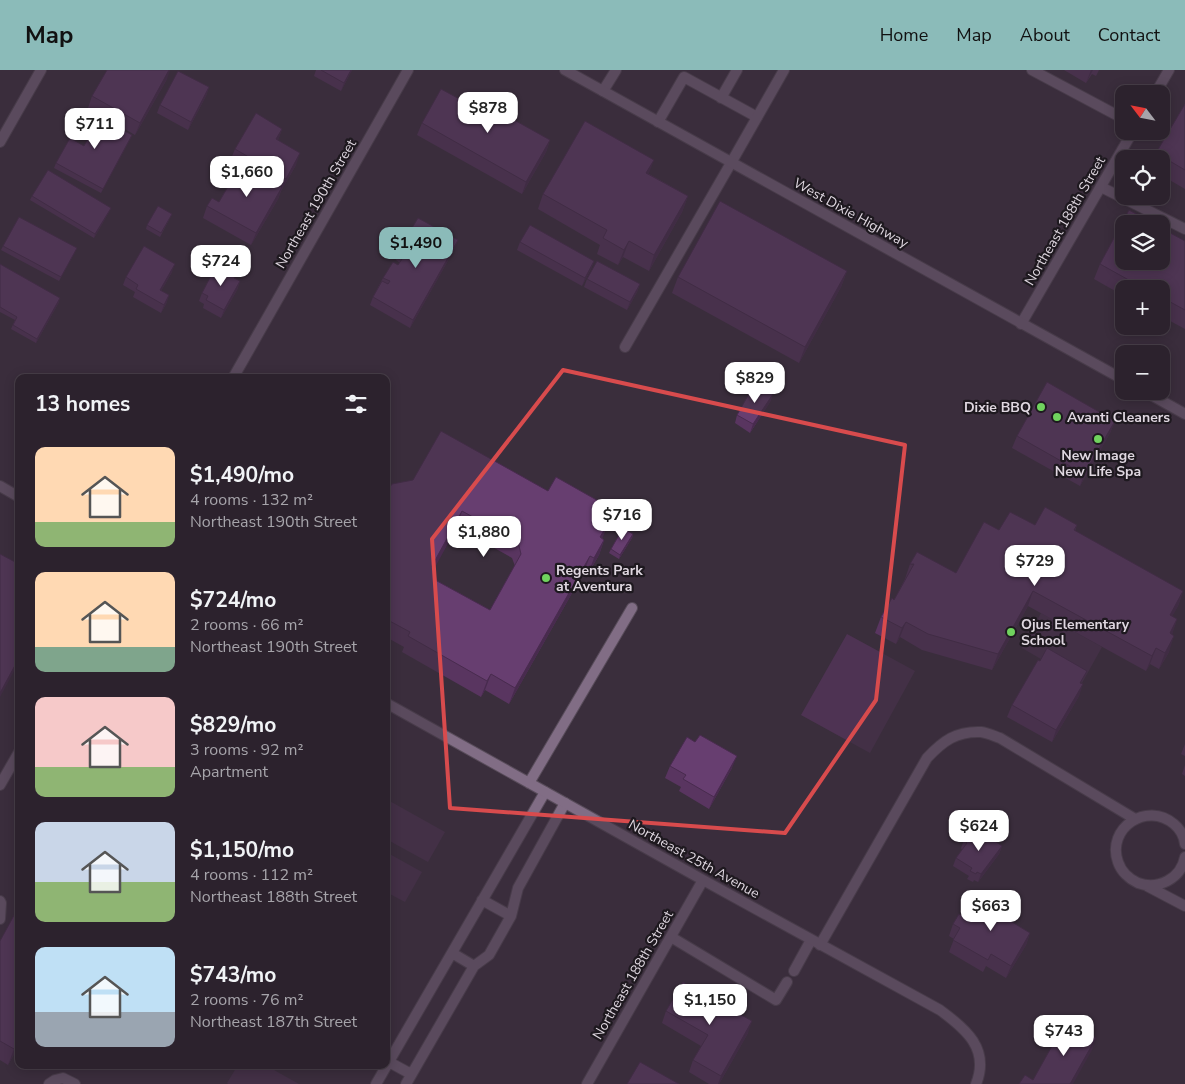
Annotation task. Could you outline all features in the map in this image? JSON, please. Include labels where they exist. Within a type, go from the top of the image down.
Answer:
[{"type":"street","points":[[0,142],[41,70]]},
{"type":"street","name":"Northeast 190th Street","points":[[234,374],[408,70]]},
{"type":"street","name":"West Dixie Highway","points":[[564,70],[1115,375]]},
{"type":"street","points":[[603,91],[616,70]]},
{"type":"street","points":[[721,98],[737,70]]},
{"type":"street","points":[[626,347],[784,70]]},
{"type":"street","points":[[1032,70],[1115,114]]},
{"type":"street","points":[[1160,85],[1169,70]]},
{"type":"street","points":[[658,122],[684,77],[757,117]]},
{"type":"street","name":"Northeast 188th Street","points":[[1021,324],[1128,140]]},
{"type":"street","points":[[1101,187],[1185,230]]},
{"type":"street","points":[[1160,400],[1185,414]]},
{"type":"street","points":[[0,486],[15,495]]},
{"type":"street","points":[[529,782],[632,608]]},
{"type":"street","name":"Northeast 25th Avenue","points":[[390,705],[940,1010],[966,1031],[978,1050],[981,1066],[976,1084]]},
{"type":"street","points":[[794,971],[816,942],[927,758],[938,746],[950,738],[966,733],[983,732],[1000,738],[1135,819]]},
{"type":"street","points":[[0,785],[15,759]]},
{"type":"street","points":[[390,1060],[544,792]]},
{"type":"street","points":[[406,1084],[474,966],[489,955],[511,916],[518,888],[565,803]]},
{"type":"street","points":[[1185,841],[1178,828],[1170,821],[1159,816],[1147,815],[1135,819],[1126,826],[1116,845],[1116,856],[1126,876],[1185,906]]},
{"type":"street","points":[[1146,885],[1158,885],[1169,880],[1178,873],[1185,857]]},
{"type":"street","name":"Northeast 188th Street","points":[[587,1084],[703,880]]},
{"type":"street","points":[[0,900],[0,919]]},
{"type":"street","points":[[482,900],[511,916]]},
{"type":"street","points":[[671,937],[776,1000],[786,982]]},
{"type":"street","points":[[452,953],[474,966]]},
{"type":"street","points":[[390,1063],[411,1074]]},
{"type":"street","points":[[376,1084],[385,1069]]},
{"type":"street","points":[[49,1084],[63,1078],[75,1084]]},
{"type":"highlighted area","points":[[563,370],[905,445],[876,700],[785,833],[450,808],[432,539]]},
{"type":"shaded area","points":[[1041,613],[1102,647],[1082,683],[1022,648]]},
{"type":"shaded area","points":[[847,634],[915,671],[870,753],[801,715]]},
{"type":"shaded area","points":[[390,801],[445,832],[428,862],[390,841]]},
{"type":"shaded area","points":[[390,854],[422,872],[405,902],[390,894]]},
{"type":"shaded area","points":[[236,1069],[272,1069],[299,1084],[228,1084]]},
{"type":"building","points":[[107,70],[169,70],[140,123],[92,96]]},
{"type":"building","points":[[321,70],[351,70],[344,83]]},
{"type":"building","points":[[178,71],[209,87],[191,122],[160,105]]},
{"type":"building","points":[[441,89],[487,114],[491,107],[550,140],[526,182],[422,123]]},
{"type":"building","points":[[1185,104],[1185,170],[1170,161],[1170,150],[1158,150],[1164,140],[1170,140],[1170,129]]},
{"type":"building","points":[[86,110],[132,135],[103,189],[56,163],[70,138],[84,146],[90,135],[76,127]]},
{"type":"building","points":[[256,113],[282,129],[276,139],[300,153],[286,179],[235,149]]},
{"type":"building","points":[[585,121],[654,160],[646,173],[688,196],[654,255],[629,241],[624,250],[603,238],[607,230],[543,194]]},
{"type":"building","points":[[234,160],[282,187],[256,233],[207,206],[212,198],[219,202],[236,173],[229,170]]},
{"type":"building","points":[[48,170],[111,208],[95,234],[32,196]]},
{"type":"building","points":[[720,201],[847,271],[805,347],[678,277]]},
{"type":"building","points":[[158,206],[172,214],[161,233],[147,225]]},
{"type":"building","points":[[1129,210],[1138,215],[1126,215]]},
{"type":"building","points":[[19,217],[77,248],[61,277],[3,246]]},
{"type":"building","points":[[418,218],[458,240],[413,320],[373,297],[382,281],[388,284],[390,281],[383,278],[393,262],[398,265],[404,256],[399,252],[408,237],[413,240],[415,236],[409,233]]},
{"type":"building","points":[[530,225],[594,261],[585,278],[520,242]]},
{"type":"building","points":[[1170,233],[1185,241],[1185,310],[1170,302],[1170,280],[1129,280],[1100,264],[1115,236],[1115,270],[1170,270]]},
{"type":"building","points":[[144,246],[175,264],[160,290],[169,295],[164,305],[136,289],[138,285],[126,277]]},
{"type":"building","points":[[597,261],[640,284],[630,302],[587,279]]},
{"type":"building","points":[[0,264],[60,298],[37,339],[13,325],[17,317],[0,307]]},
{"type":"building","points":[[217,264],[236,274],[234,278],[240,281],[224,310],[206,300],[208,296],[202,293]]},
{"type":"building","points":[[1047,382],[1115,421],[1084,474],[1017,436]]},
{"type":"building","points":[[754,385],[773,394],[753,424],[737,415]]},
{"type":"building","name":"Regents Park at Aventura","points":[[441,431],[548,491],[556,477],[609,507],[601,520],[608,524],[600,537],[604,540],[594,558],[590,556],[515,688],[491,674],[487,681],[408,636],[410,632],[390,621],[390,487],[392,484],[413,480]],"holes":[[[462,511],[518,542],[521,554],[490,610],[437,581],[432,566]]]},
{"type":"building","points":[[1045,507],[1077,525],[1074,530],[1183,591],[1170,615],[1177,619],[1170,633],[1174,636],[1165,653],[1156,648],[1152,656],[1033,591],[998,654],[928,634],[906,622],[902,628],[881,617],[892,598],[894,600],[914,564],[910,564],[917,552],[956,573],[984,522],[999,530],[1010,512],[1035,525]]},
{"type":"building","points":[[623,528],[633,534],[620,555],[611,549]]},
{"type":"building","points":[[0,554],[15,562],[15,665],[0,693]]},
{"type":"building","points":[[1047,648],[1087,671],[1080,683],[1083,684],[1056,730],[1012,705]]},
{"type":"building","points":[[700,735],[737,756],[714,797],[683,779],[686,775],[670,766],[687,737],[695,742]]},
{"type":"building","points":[[978,829],[1002,846],[981,874],[970,871],[972,868],[956,858],[967,843],[964,840],[965,838],[969,840]]},
{"type":"building","points":[[989,898],[1012,910],[1007,919],[1030,933],[1011,966],[991,954],[988,960],[953,940],[960,928],[953,924],[959,914],[966,918],[975,901],[984,906]]},
{"type":"building","points":[[15,914],[14,1049],[0,1041],[0,941]]},
{"type":"building","points":[[683,982],[752,1021],[721,1076],[693,1060],[708,1035],[666,1011]]},
{"type":"building","points":[[1066,1021],[1096,1038],[1070,1084],[1019,1084],[1025,1075],[1033,1080]]},
{"type":"building","points":[[640,1062],[679,1084],[627,1084]]},
{"type":"place","name":"Dixie BBQ","points":[[1041,407]]},
{"type":"place","name":"Avanti Cleaners","points":[[1057,417]]},
{"type":"place","name":"New Image New Life Spa","points":[[1098,439]]},
{"type":"place","name":"Regents Park at Aventura","points":[[546,578]]},
{"type":"place","name":"Ojus Elementary School","points":[[1011,632]]}]
